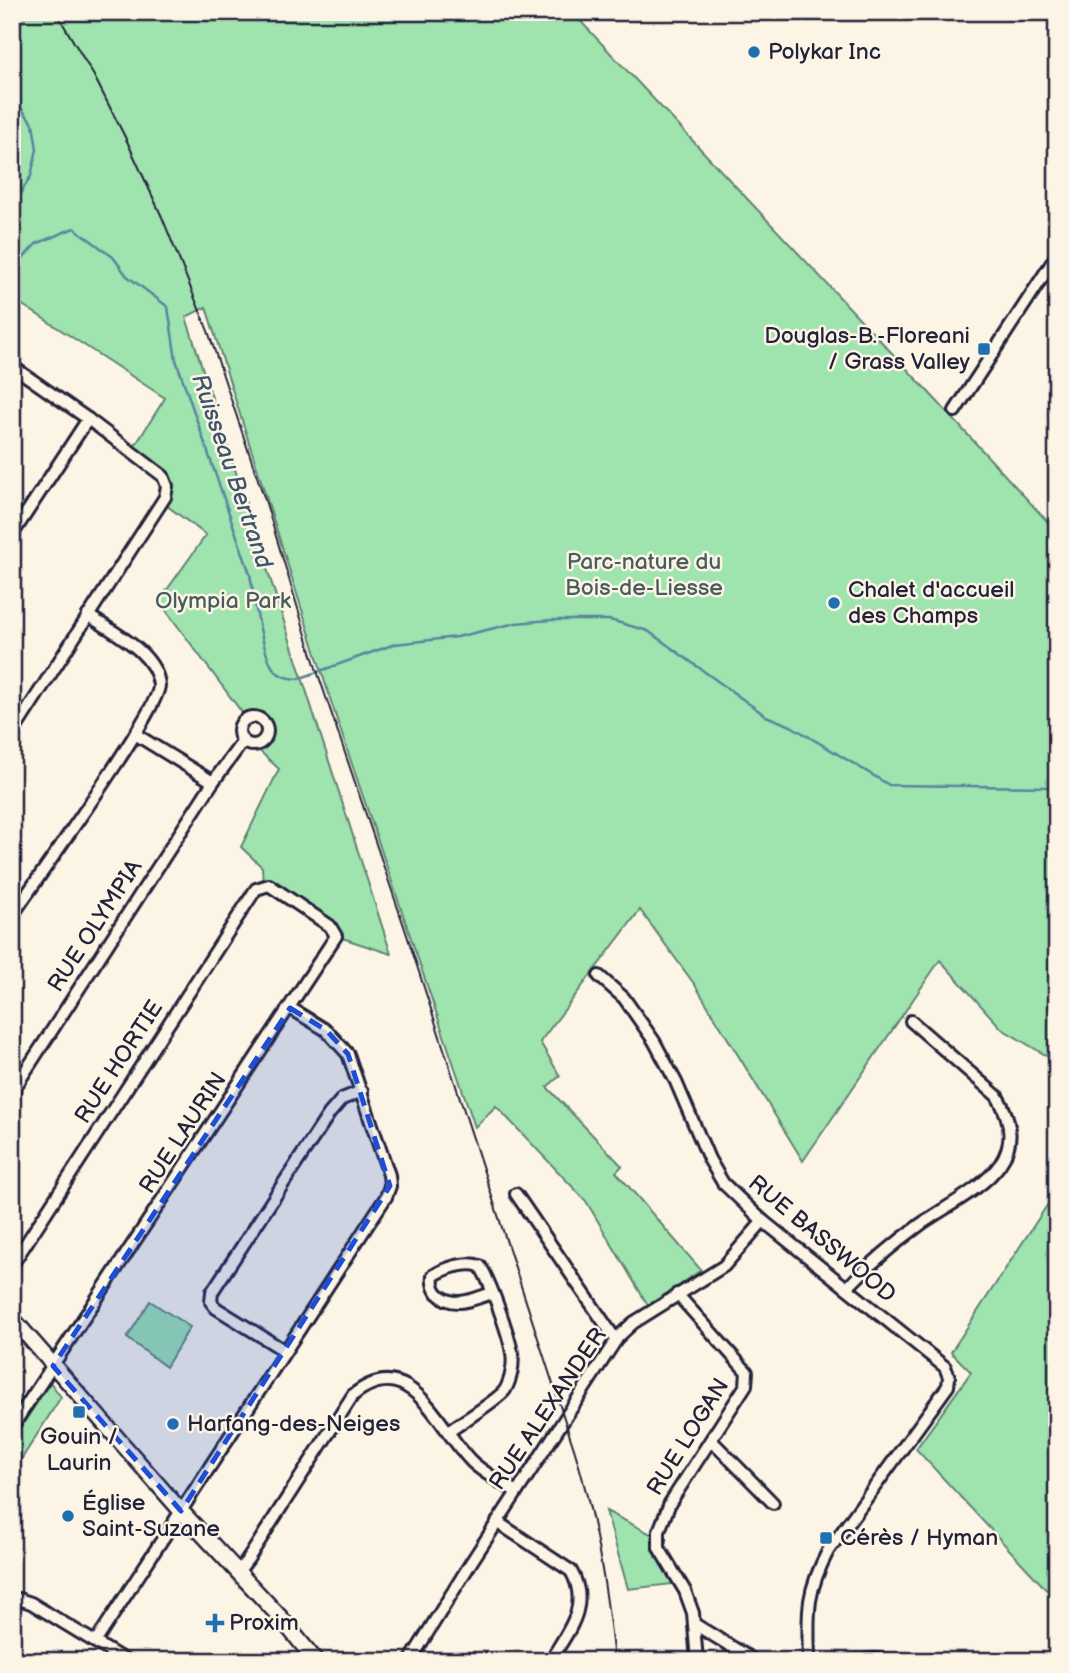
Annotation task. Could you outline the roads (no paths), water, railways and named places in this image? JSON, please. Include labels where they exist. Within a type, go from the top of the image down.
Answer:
[{"type":"main road","points":[[12,1318],[181,1511],[280,1617],[316,1661]]},
{"type":"street","points":[[954,411],[1057,255]]},
{"type":"street","points":[[12,366],[88,419],[163,477],[167,486],[165,496],[12,734]]},
{"type":"street","points":[[12,535],[88,419]]},
{"type":"street","points":[[13,914],[135,734],[155,701],[159,687],[143,654],[88,615]]},
{"type":"street","points":[[135,734],[213,782]]},
{"type":"street","name":"RUE OLYMPIA","points":[[12,1093],[213,782],[243,741]]},
{"type":"street","name":"RUE LAURIN","points":[[12,1427],[336,936],[330,926],[270,885],[263,885]]},
{"type":"street","name":"RUE HORTIE","points":[[12,1265],[256,889],[263,885]]},
{"type":"street","name":"RUE BASSWOOD","points":[[599,976],[624,999],[654,1041],[676,1082],[709,1159],[723,1183],[763,1221],[945,1367],[949,1377],[948,1386],[835,1541],[814,1577],[809,1600],[809,1661]]},
{"type":"street","points":[[96,1641],[386,1197],[390,1186],[389,1175],[348,1054],[337,1040],[313,1021],[290,1008]]},
{"type":"street","points":[[847,1287],[899,1241],[992,1176],[1006,1154],[1010,1141],[1006,1110],[997,1096],[911,1021]]},
{"type":"street","points":[[285,1351],[216,1308],[211,1302],[212,1292],[329,1114],[342,1099],[362,1091]]},
{"type":"street","points":[[516,1194],[616,1340]]},
{"type":"street","name":"RUE ALEXANDER","points":[[411,1661],[497,1522],[616,1340],[634,1323],[723,1266],[763,1221]]},
{"type":"street","points":[[448,1432],[504,1391],[512,1371],[512,1353],[492,1293],[480,1266],[474,1264],[437,1273],[432,1281],[436,1291],[452,1303],[492,1293]]},
{"type":"street","name":"RUE LOGAN","points":[[677,1294],[747,1372],[746,1385],[670,1503],[659,1531],[659,1548],[685,1591],[696,1625],[697,1661]]},
{"type":"street","points":[[238,1572],[353,1395],[363,1387],[380,1380],[395,1381],[411,1387],[471,1461],[517,1492]]},
{"type":"street","points":[[711,1440],[773,1503]]},
{"type":"street","points":[[497,1522],[571,1571],[576,1580],[580,1609],[550,1661]]},
{"type":"street","points":[[12,1603],[19,1599],[30,1603],[126,1661]]},
{"type":"street","points":[[696,1625],[755,1661]]},
{"type":"street","points":[[851,1661],[873,1658],[896,1661]]},
{"type":"waterway","name":"Ruisseau Bertrand","points":[[12,96],[33,124],[37,149],[31,176],[12,207]]},
{"type":"waterway","name":"Ruisseau Bertrand","points":[[12,263],[22,259],[36,244],[74,228],[113,257],[127,276],[168,307],[176,360],[250,574],[269,661],[281,675],[298,679],[395,644],[457,637],[516,623],[610,620],[648,631],[766,716],[791,726],[889,785],[1057,787]]},
{"type":"tram line","points":[[56,12],[94,76],[126,139],[162,217],[208,331],[265,500],[316,668],[405,929],[575,1452],[600,1556],[614,1661]]},
{"type":"place","name":"Polykar Inc","points":[[754,52]]},
{"type":"place","name":"Douglas-B.-Floreani / Grass Valley","points":[[984,349]]},
{"type":"place","name":"Chalet d'accueil des Champs","points":[[834,603]]},
{"type":"place","name":"Gouin / Laurin","points":[[79,1412]]},
{"type":"place","name":"Harfang-des-Neiges","points":[[173,1424]]},
{"type":"place","name":"Église Saint-Suzane","points":[[68,1516]]},
{"type":"place","name":"Cérès / Hyman","points":[[826,1538]]},
{"type":"place","name":"Proxim","points":[[215,1623]]},
{"type":"park label","name":"Parc-nature du Bois-de-Liesse","points":[[644,575]]},
{"type":"park label","name":"Olympia Park","points":[[223,601]]}]
